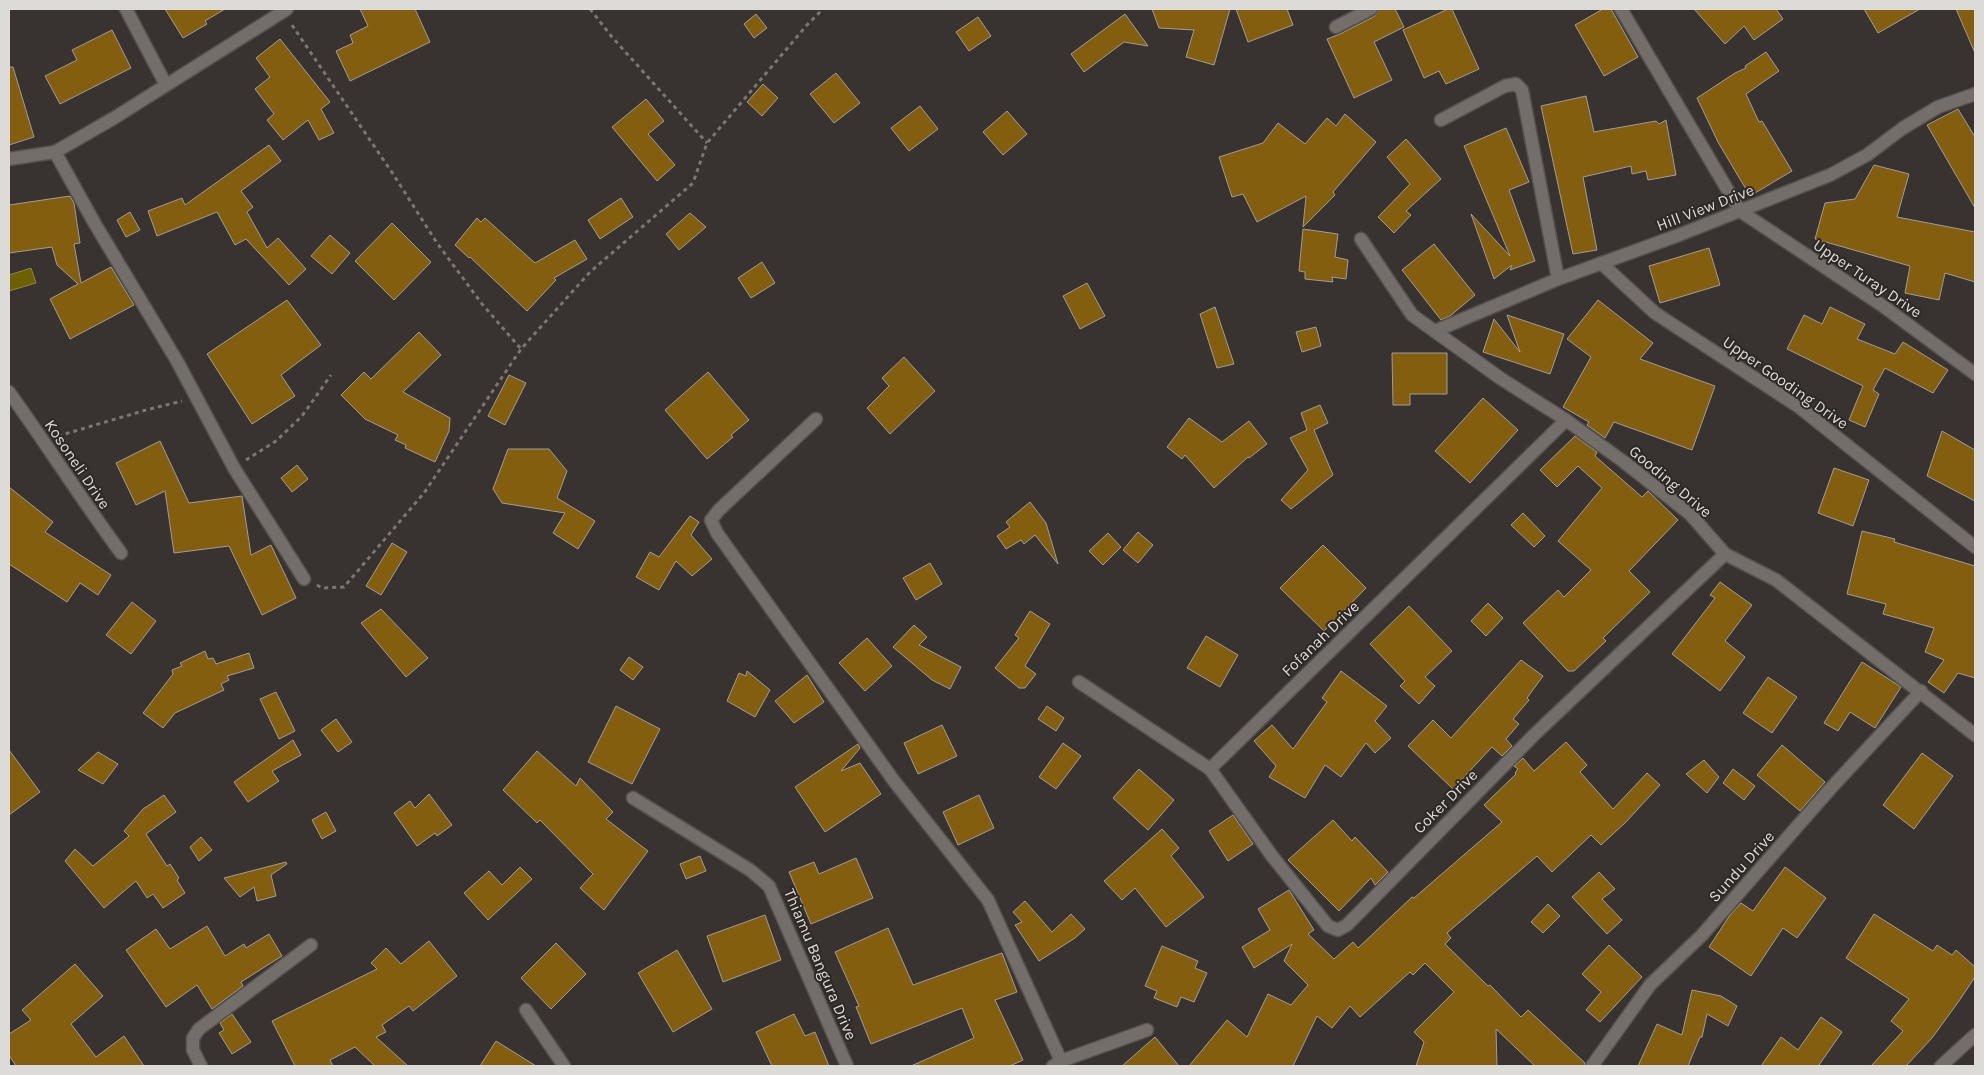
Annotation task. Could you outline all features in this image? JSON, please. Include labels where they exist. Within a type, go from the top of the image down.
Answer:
[{"type":"street","points":[[126,9],[166,85]]},
{"type":"street","points":[[1336,27],[1372,9]]},
{"type":"street","points":[[1621,9],[1740,212]]},
{"type":"street","points":[[9,159],[55,152],[83,138],[285,10]]},
{"type":"street","points":[[1441,120],[1505,86],[1516,84],[1522,90],[1558,279]]},
{"type":"street","name":"Hill View Drive","points":[[1435,331],[1558,279],[1740,212],[1830,175],[1868,155],[1904,128],[1938,107],[1975,94]]},
{"type":"street","points":[[55,152],[197,398],[234,468],[304,579]]},
{"type":"street","name":"Upper Turay Drive","points":[[1740,212],[1883,306],[1975,374]]},
{"type":"street","name":"Gooding Drive","points":[[1361,240],[1412,315],[1500,378],[1566,420],[1624,462],[1690,514],[1726,554],[1776,580],[1975,735]]},
{"type":"street","name":"Upper Gooding Drive","points":[[1601,264],[1655,313],[1799,407],[1975,547]]},
{"type":"street","name":"Kosoneli Drive","points":[[9,392],[44,440],[85,505],[121,553]]},
{"type":"street","points":[[816,419],[719,510],[711,520],[717,533],[894,781],[988,900],[1057,1064],[1147,1030]]},
{"type":"street","name":"Fofanah Drive","points":[[1210,769],[1566,420]]},
{"type":"street","name":"Coker Drive","points":[[1210,769],[1272,856],[1328,926],[1338,930],[1347,925],[1534,734],[1726,554]]},
{"type":"street","points":[[1079,682],[1210,769]]},
{"type":"street","name":"Sundu Drive","points":[[1592,1066],[1650,986],[1708,928],[1920,691]]},
{"type":"street","name":"Thiamu Bangura Drive","points":[[633,798],[750,870],[769,886],[847,1066]]},
{"type":"street","points":[[201,1066],[193,1050],[192,1038],[199,1029],[311,945]]},
{"type":"street","points":[[526,1010],[564,1066]]},
{"type":"street","points":[[1941,1066],[1975,1035]]},
{"type":"path","points":[[590,9],[612,37],[708,143]]},
{"type":"path","points":[[304,579],[322,588],[344,587],[424,493],[521,349],[590,272],[693,183],[708,143],[807,25],[823,9]]},
{"type":"path","points":[[285,10],[437,243],[482,304],[521,349]]},
{"type":"path","points":[[234,468],[276,441],[302,416],[331,375]]},
{"type":"path","points":[[44,440],[146,410],[197,398]]},
{"type":"shaded area","points":[[31,268],[36,283],[9,291],[9,275]]},
{"type":"building","points":[[165,9],[225,9],[205,21],[207,24],[183,38]]},
{"type":"building","points":[[360,9],[415,9],[430,42],[350,81],[336,51],[353,43],[350,35],[368,26]]},
{"type":"building","points":[[1152,9],[1230,9],[1214,65],[1186,57],[1194,30],[1159,28]]},
{"type":"building","points":[[1236,9],[1287,9],[1293,25],[1248,42]]},
{"type":"building","points":[[1379,9],[1395,9],[1404,27],[1374,42],[1392,80],[1354,98],[1327,39],[1375,16]]},
{"type":"building","points":[[1448,9],[1452,9],[1479,69],[1446,84],[1439,71],[1424,78],[1403,30]]},
{"type":"building","points":[[1603,9],[1611,9],[1638,57],[1604,76],[1575,25]]},
{"type":"building","points":[[1694,9],[1776,9],[1783,19],[1754,40],[1744,26],[1725,44]]},
{"type":"building","points":[[1864,9],[1920,9],[1878,33]]},
{"type":"building","points":[[1956,9],[1975,9],[1975,53]]},
{"type":"building","points":[[756,14],[767,28],[754,38],[744,24]]},
{"type":"building","points":[[1125,14],[1148,46],[1124,42],[1084,72],[1071,54]]},
{"type":"building","points":[[978,17],[991,36],[969,51],[956,32]]},
{"type":"building","points":[[112,30],[131,68],[60,104],[45,76],[77,60],[72,50]]},
{"type":"building","points":[[280,39],[330,102],[321,109],[334,133],[319,140],[308,120],[283,140],[267,120],[274,114],[255,89],[270,77],[256,58]]},
{"type":"building","points":[[1766,52],[1779,71],[1746,94],[1759,122],[1762,121],[1792,171],[1750,196],[1718,142],[1697,98],[1746,68],[1745,66]]},
{"type":"building","points":[[9,67],[13,67],[34,137],[9,145]]},
{"type":"building","points":[[836,73],[860,103],[834,123],[810,94]]},
{"type":"building","points":[[763,84],[778,98],[762,116],[747,102]]},
{"type":"building","points":[[1586,96],[1594,132],[1656,121],[1659,124],[1666,120],[1676,175],[1648,180],[1646,171],[1632,174],[1631,166],[1583,177],[1597,250],[1573,254],[1541,106]]},
{"type":"building","points":[[646,99],[664,121],[648,134],[675,165],[657,181],[612,127]]},
{"type":"building","points":[[920,106],[938,129],[909,151],[891,128]]},
{"type":"building","points":[[1958,109],[1975,137],[1975,208],[1927,125]]},
{"type":"building","points":[[1007,111],[1027,134],[1003,155],[983,132]]},
{"type":"building","points":[[1345,114],[1376,142],[1333,192],[1335,195],[1303,227],[1306,196],[1257,222],[1243,194],[1232,197],[1219,157],[1263,143],[1278,123],[1305,144],[1327,118],[1336,126]]},
{"type":"building","points":[[1506,128],[1529,182],[1509,190],[1535,261],[1510,270],[1512,265],[1494,279],[1471,214],[1510,256],[1464,146]]},
{"type":"building","points":[[1406,139],[1441,179],[1406,211],[1411,215],[1394,233],[1378,217],[1410,184],[1387,157]]},
{"type":"building","points":[[269,145],[281,161],[241,191],[253,207],[247,212],[267,248],[278,238],[306,269],[289,285],[246,239],[235,245],[217,212],[157,236],[148,211],[182,198],[185,205]]},
{"type":"building","points":[[1874,165],[1909,174],[1897,217],[1975,232],[1975,282],[1945,273],[1939,300],[1905,293],[1910,266],[1815,239],[1825,203],[1855,199]]},
{"type":"building","points":[[70,196],[74,203],[80,243],[74,244],[81,283],[111,267],[134,305],[70,339],[50,299],[78,284],[57,265],[52,247],[9,253],[9,205]]},
{"type":"building","points":[[621,198],[633,217],[600,239],[588,220]]},
{"type":"building","points":[[130,212],[140,230],[126,237],[117,220]]},
{"type":"building","points":[[690,213],[706,227],[679,250],[666,234]]},
{"type":"building","points":[[477,218],[481,222],[485,218],[535,263],[575,240],[587,259],[554,278],[556,280],[527,311],[455,245]]},
{"type":"building","points":[[392,223],[431,262],[394,300],[355,261]]},
{"type":"building","points":[[1303,229],[1338,234],[1335,257],[1348,260],[1346,279],[1332,277],[1333,282],[1305,279],[1305,272],[1299,271]]},
{"type":"building","points":[[330,235],[350,253],[332,274],[311,256]]},
{"type":"building","points":[[1434,244],[1475,295],[1450,316],[1441,320],[1402,270]]},
{"type":"building","points":[[1709,248],[1720,285],[1660,303],[1649,266]]},
{"type":"building","points":[[762,262],[775,283],[751,298],[738,278]]},
{"type":"building","points":[[1087,283],[1105,316],[1080,329],[1063,296]]},
{"type":"building","points":[[287,300],[321,345],[281,375],[295,396],[252,424],[207,354]]},
{"type":"building","points":[[1598,300],[1653,343],[1640,359],[1715,386],[1692,450],[1614,422],[1605,438],[1587,425],[1589,422],[1563,407],[1591,357],[1567,339]]},
{"type":"building","points":[[1215,307],[1234,364],[1217,368],[1200,314]]},
{"type":"building","points":[[1830,307],[1865,324],[1857,339],[1895,354],[1903,342],[1948,370],[1933,393],[1885,368],[1873,390],[1879,394],[1865,427],[1849,420],[1863,386],[1787,349],[1804,315],[1822,324]]},
{"type":"building","points":[[1507,315],[1564,334],[1550,374],[1483,352],[1494,319],[1520,352]]},
{"type":"building","points":[[1316,327],[1321,346],[1302,352],[1296,332]]},
{"type":"building","points":[[419,332],[441,355],[403,392],[450,418],[449,431],[435,462],[405,448],[406,445],[395,440],[398,435],[365,419],[341,395],[364,372],[371,379]]},
{"type":"building","points":[[1392,353],[1447,353],[1447,394],[1410,394],[1410,405],[1393,405]]},
{"type":"building","points":[[904,357],[935,391],[890,434],[867,408],[889,386],[882,378]]},
{"type":"building","points":[[708,372],[749,420],[731,435],[733,437],[707,459],[665,410]]},
{"type":"building","points":[[509,375],[526,383],[505,425],[488,416]]},
{"type":"building","points":[[1483,398],[1518,430],[1470,483],[1435,451]]},
{"type":"building","points":[[1320,405],[1328,423],[1314,430],[1333,475],[1291,509],[1281,500],[1308,470],[1290,438],[1307,430],[1301,413]]},
{"type":"building","points":[[1189,418],[1222,442],[1249,421],[1267,444],[1248,457],[1214,488],[1185,455],[1182,459],[1167,447]]},
{"type":"building","points":[[1942,431],[1975,450],[1975,501],[1927,476]]},
{"type":"building","points":[[1575,436],[1597,452],[1595,456],[1642,497],[1648,491],[1678,520],[1629,571],[1650,592],[1603,638],[1606,641],[1574,671],[1568,671],[1523,623],[1558,590],[1564,597],[1591,570],[1558,541],[1602,488],[1578,466],[1557,487],[1540,470]]},
{"type":"building","points":[[160,441],[189,503],[242,496],[251,555],[271,545],[296,598],[262,615],[229,546],[174,553],[165,491],[136,505],[116,463]]},
{"type":"building","points":[[508,449],[549,449],[567,471],[557,498],[595,521],[578,549],[553,533],[565,513],[502,503],[493,489]]},
{"type":"building","points":[[297,465],[308,479],[292,492],[281,478]]},
{"type":"building","points":[[1834,468],[1869,480],[1853,526],[1818,513]]},
{"type":"building","points":[[9,487],[53,522],[45,532],[111,575],[98,595],[80,583],[67,602],[9,564]]},
{"type":"building","points":[[1030,502],[1046,523],[1058,564],[1035,535],[1024,544],[1021,540],[1006,549],[997,536],[1010,527],[1006,522]]},
{"type":"building","points":[[1523,513],[1545,536],[1534,547],[1511,525]]},
{"type":"building","points":[[690,516],[699,522],[691,535],[712,559],[692,576],[676,561],[659,590],[636,577],[650,552],[659,557]]},
{"type":"building","points":[[1862,531],[1895,539],[1894,542],[1975,566],[1975,678],[1958,673],[1944,693],[1928,682],[1944,660],[1925,652],[1934,628],[1883,614],[1886,604],[1847,594]]},
{"type":"building","points":[[1138,532],[1153,545],[1138,563],[1123,550]]},
{"type":"building","points":[[1108,533],[1121,547],[1103,565],[1089,551]]},
{"type":"building","points":[[392,543],[407,552],[381,595],[366,586]]},
{"type":"building","points":[[1323,545],[1366,588],[1324,631],[1280,588]]},
{"type":"building","points":[[930,563],[942,584],[916,600],[903,578]]},
{"type":"building","points":[[1720,582],[1752,605],[1725,641],[1745,657],[1720,691],[1672,654],[1715,598],[1710,595]]},
{"type":"building","points":[[132,602],[156,621],[131,654],[106,635]]},
{"type":"building","points":[[1488,603],[1503,618],[1486,636],[1471,621]]},
{"type":"building","points":[[1409,606],[1452,651],[1425,677],[1435,686],[1419,704],[1400,686],[1405,681],[1370,644]]},
{"type":"building","points":[[381,609],[428,658],[406,677],[361,623]]},
{"type":"building","points":[[1030,611],[1050,624],[1025,666],[1036,674],[1025,688],[1019,688],[995,668],[1019,638],[1015,635]]},
{"type":"building","points":[[914,625],[927,637],[919,645],[961,667],[950,689],[932,680],[893,647]]},
{"type":"building","points":[[1206,636],[1238,655],[1220,687],[1187,668]]},
{"type":"building","points":[[867,638],[892,666],[865,691],[839,663]]},
{"type":"building","points":[[205,651],[208,659],[213,658],[216,664],[249,653],[254,668],[227,676],[229,680],[221,684],[224,690],[175,713],[163,728],[143,713],[173,674],[172,670],[182,666],[180,663]]},
{"type":"building","points":[[629,657],[643,667],[633,680],[620,670]]},
{"type":"building","points":[[1521,660],[1543,676],[1527,698],[1529,700],[1513,719],[1519,724],[1506,739],[1512,746],[1502,756],[1492,747],[1453,789],[1408,746],[1433,720],[1451,738]]},
{"type":"building","points":[[1862,662],[1901,687],[1875,728],[1850,712],[1838,731],[1824,723]]},
{"type":"building","points":[[747,671],[770,690],[755,717],[727,701],[739,673],[746,676]]},
{"type":"building","points":[[1341,671],[1387,706],[1375,721],[1391,738],[1375,753],[1366,743],[1341,777],[1325,765],[1305,798],[1269,777],[1276,766],[1254,741],[1272,725],[1293,749],[1327,702],[1322,698]]},
{"type":"building","points":[[807,675],[824,702],[794,723],[775,701]]},
{"type":"building","points":[[1768,677],[1797,697],[1772,733],[1743,713]]},
{"type":"building","points":[[276,692],[295,731],[279,739],[260,699]]},
{"type":"building","points":[[616,706],[660,729],[632,784],[588,762]]},
{"type":"building","points":[[1047,706],[1064,718],[1056,731],[1038,719]]},
{"type":"building","points":[[336,719],[352,742],[338,752],[321,730]]},
{"type":"building","points":[[942,725],[957,756],[918,774],[904,743]]},
{"type":"building","points":[[293,740],[301,755],[272,771],[279,781],[248,802],[234,782]]},
{"type":"building","points":[[1566,742],[1587,765],[1580,772],[1613,809],[1647,773],[1660,785],[1626,822],[1601,845],[1591,835],[1552,872],[1537,856],[1447,933],[1451,938],[1445,944],[1488,986],[1490,985],[1521,1017],[1528,1010],[1585,1063],[1584,1066],[1535,1066],[1496,1029],[1497,1066],[1416,1066],[1424,1042],[1414,1032],[1454,992],[1425,963],[1413,975],[1410,972],[1360,1017],[1350,1006],[1332,1028],[1317,1016],[1293,1066],[1189,1066],[1227,1020],[1247,1037],[1268,994],[1291,1005],[1308,985],[1284,961],[1292,944],[1254,968],[1242,947],[1270,930],[1258,909],[1289,890],[1314,930],[1308,934],[1334,959],[1353,942],[1358,948],[1412,897],[1414,898],[1502,822],[1484,805],[1516,774],[1518,769],[1514,766],[1523,758],[1534,771]]},
{"type":"building","points":[[1063,743],[1081,756],[1056,789],[1039,777]]},
{"type":"building","points":[[858,744],[860,748],[841,771],[860,763],[881,794],[825,832],[795,787]]},
{"type":"building","points":[[1782,745],[1825,782],[1800,811],[1757,775]]},
{"type":"building","points":[[9,750],[40,792],[9,815]]},
{"type":"building","points":[[537,751],[576,786],[580,778],[613,812],[606,819],[648,851],[604,910],[580,888],[593,874],[540,820],[537,823],[503,790]]},
{"type":"building","points":[[98,752],[118,764],[103,784],[78,770]]},
{"type":"building","points":[[1922,753],[1953,776],[1914,829],[1883,805]]},
{"type":"building","points":[[1704,760],[1719,777],[1707,793],[1686,774]]},
{"type":"building","points":[[1139,769],[1174,800],[1148,830],[1113,798]]},
{"type":"building","points":[[1733,769],[1755,786],[1744,800],[1723,783]]},
{"type":"building","points":[[429,794],[452,825],[437,836],[435,833],[417,846],[394,813],[410,801],[415,808]]},
{"type":"building","points":[[164,795],[176,812],[146,834],[167,866],[170,864],[179,878],[177,880],[185,893],[163,908],[153,894],[147,898],[136,881],[104,908],[65,861],[75,849],[93,866],[129,836],[124,831],[143,809]]},
{"type":"building","points":[[979,795],[994,828],[958,845],[943,812]]},
{"type":"building","points":[[326,812],[336,831],[322,839],[312,820]]},
{"type":"building","points":[[1233,815],[1253,844],[1228,861],[1209,831]]},
{"type":"building","points":[[1333,820],[1352,841],[1355,837],[1388,872],[1375,885],[1371,878],[1339,911],[1288,860]]},
{"type":"building","points":[[1162,829],[1179,848],[1171,856],[1204,897],[1166,927],[1135,888],[1122,900],[1104,881]]},
{"type":"building","points":[[201,837],[212,850],[199,861],[190,847]]},
{"type":"building","points":[[700,856],[706,871],[686,879],[680,864]]},
{"type":"building","points":[[856,858],[873,898],[811,924],[789,872],[814,862],[819,874]]},
{"type":"building","points":[[286,862],[287,864],[271,875],[276,896],[257,901],[254,887],[240,897],[224,878]]},
{"type":"building","points":[[520,867],[532,879],[488,920],[464,893],[489,871],[502,885]]},
{"type":"building","points":[[1785,867],[1826,898],[1797,938],[1783,928],[1751,976],[1709,947],[1730,915],[1741,903],[1753,911]]},
{"type":"building","points":[[1599,872],[1615,889],[1602,899],[1622,920],[1607,934],[1572,897]]},
{"type":"building","points":[[1025,901],[1052,932],[1071,914],[1085,929],[1075,938],[1039,961],[1015,925],[1022,922],[1013,912]]},
{"type":"building","points":[[1548,904],[1560,916],[1543,933],[1531,922]]},
{"type":"building","points":[[1874,914],[1933,951],[1937,945],[1952,955],[1956,950],[1975,967],[1975,977],[1959,1001],[1932,1038],[1906,1066],[1871,1066],[1903,1031],[1891,1021],[1909,999],[1846,958]]},
{"type":"building","points":[[765,915],[781,960],[723,982],[707,936]]},
{"type":"building","points":[[207,926],[225,956],[244,944],[246,948],[269,934],[282,956],[241,982],[243,986],[212,1009],[197,985],[166,1007],[126,950],[156,929],[170,949]]},
{"type":"building","points":[[888,928],[913,985],[1002,953],[1017,992],[995,1000],[1023,1060],[1010,1066],[911,1066],[974,1038],[962,1008],[871,1044],[856,1007],[859,1006],[835,952]]},
{"type":"building","points":[[429,941],[457,976],[413,1011],[409,1006],[382,1025],[386,1032],[376,1037],[408,1066],[375,1066],[355,1047],[330,1060],[333,1066],[295,1066],[272,1021],[377,969],[371,963],[386,948],[401,964]]},
{"type":"building","points":[[556,943],[586,974],[551,1009],[521,978]]},
{"type":"building","points":[[1609,945],[1642,977],[1600,1022],[1586,1010],[1601,992],[1582,974]]},
{"type":"building","points":[[1162,946],[1198,961],[1195,968],[1207,973],[1194,1002],[1181,997],[1177,1007],[1154,998],[1157,991],[1145,986]]},
{"type":"building","points":[[677,950],[712,1009],[673,1032],[638,973]]},
{"type":"building","points":[[75,964],[103,996],[71,1024],[96,1057],[124,1036],[144,1066],[16,1066],[9,1055],[9,1034],[31,1020],[22,1010]]},
{"type":"building","points":[[1692,990],[1721,996],[1737,1006],[1728,1026],[1707,1014],[1702,1037],[1700,1037],[1688,1066],[1638,1066],[1657,1024],[1682,1035]]},
{"type":"building","points":[[232,1014],[251,1042],[232,1054],[219,1033],[224,1030],[220,1023]]},
{"type":"building","points":[[794,1014],[805,1036],[815,1032],[829,1066],[772,1066],[756,1032]]},
{"type":"building","points":[[1821,1017],[1842,1032],[1819,1065],[1821,1066],[1761,1066],[1781,1037],[1798,1050]]},
{"type":"building","points":[[1155,1037],[1179,1066],[1122,1066]]},
{"type":"building","points":[[496,1041],[536,1066],[480,1066]]}]
